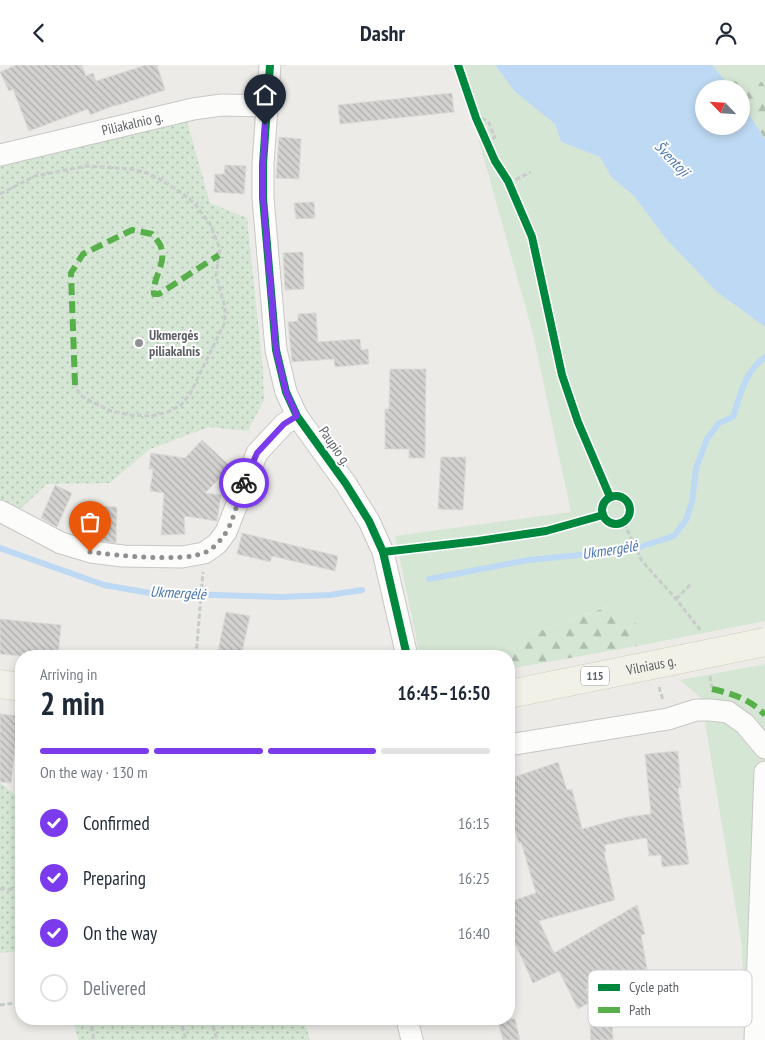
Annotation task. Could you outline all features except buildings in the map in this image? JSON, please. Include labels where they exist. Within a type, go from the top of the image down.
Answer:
[{"type":"main road","name":"Vilniaus g.","points":[[515,693],[765,642]]},
{"type":"main road","points":[[0,684],[15,686]]},
{"type":"street","name":"Paupio g.","points":[[270,65],[266,106],[263,198],[276,350],[286,392],[297,416],[346,484],[369,521],[383,552],[406,650]]},
{"type":"street","name":"Piliakalnio g.","points":[[0,155],[193,109],[222,105],[266,106]]},
{"type":"street","points":[[0,511],[61,543],[90,552],[123,556],[182,557],[204,553],[217,544],[226,532],[257,453],[284,424],[297,416]]},
{"type":"street","points":[[515,744],[668,719],[696,710],[710,710],[728,712],[745,724],[765,748]]},
{"type":"street","points":[[755,1040],[765,772]]},
{"type":"street","points":[[408,1025],[412,1040]]},
{"type":"path","points":[[475,115],[488,121],[495,137],[487,144]]},
{"type":"path","points":[[0,194],[35,176],[86,166],[131,169],[147,173],[163,181],[188,199],[210,224],[220,249],[216,275],[226,307],[225,322],[190,394],[181,405],[168,412],[151,416],[130,415],[111,411],[92,403],[80,395],[75,385]]},
{"type":"path","points":[[509,183],[532,172]]},
{"type":"path","points":[[624,523],[642,561],[676,599],[702,633]]},
{"type":"path","points":[[197,650],[203,569]]},
{"type":"path","points":[[676,599],[691,584]]},
{"type":"path","points":[[654,664],[668,719]]},
{"type":"path","points":[[709,669],[712,689],[710,710]]},
{"type":"path","points":[[0,889],[15,890]]},
{"type":"path","points":[[0,1005],[15,1003]]},
{"type":"path","points":[[91,1025],[94,1040]]},
{"type":"path","points":[[182,1025],[186,1040]]},
{"type":"path","points":[[212,1025],[217,1040]]},
{"type":"green space","points":[[456,65],[495,65],[515,92],[555,124],[561,142],[600,157],[611,177],[634,196],[666,239],[717,292],[765,327],[765,621],[637,646],[637,628],[609,606],[516,639],[508,650],[419,650],[395,536],[571,512],[533,334]]},
{"type":"green space","points":[[712,65],[765,65],[765,87],[762,82],[724,80]]},
{"type":"green space","points":[[750,82],[762,82],[765,87],[765,139],[750,115]]},
{"type":"green space","points":[[187,121],[210,203],[247,218],[263,371],[264,400],[248,431],[209,427],[150,449],[110,483],[47,484],[17,512],[0,503],[0,163]]},
{"type":"green space","points":[[610,606],[633,616],[637,628],[637,646],[515,668],[515,650],[508,650],[516,639]]},
{"type":"green space","points":[[765,664],[765,1040],[744,1040],[744,1027],[752,1027],[752,970],[743,970],[742,946],[701,698],[680,680]]},
{"type":"green space","points":[[0,783],[15,794],[15,952],[0,953]]},
{"type":"green space","points":[[74,1025],[306,1025],[310,1040],[78,1040]]},
{"type":"water","name":"Šventoji","points":[[495,65],[712,65],[724,80],[695,80],[695,135],[750,135],[750,115],[765,139],[765,327],[717,292],[666,239],[634,196],[611,177],[600,157],[561,142],[555,124],[515,92]]},
{"type":"waterway","name":"Ukmergėlė","points":[[429,579],[528,560],[630,550],[674,536],[686,520],[692,502],[696,468],[707,439],[719,423],[733,417],[748,376],[765,357]]},
{"type":"waterway","name":"Ukmergėlė","points":[[0,548],[104,585],[150,593],[281,597],[330,595],[362,590]]},
{"type":"marked path","points":[[75,385],[71,273],[83,254],[132,230],[152,234],[160,244],[162,253],[154,294],[159,294],[219,255]]},
{"type":"marked path","points":[[712,689],[741,698],[765,715]]},
{"type":"cycle path","points":[[270,65],[263,164],[263,198],[276,350],[286,392],[297,416],[346,484],[369,521],[383,552],[406,650]]},
{"type":"cycle path","points":[[458,65],[476,118],[495,161],[508,181],[532,237],[562,375],[578,422],[610,497]]},
{"type":"cycle path","points":[[616,496],[626,500],[630,510],[626,520],[616,524],[606,520],[602,510],[606,500],[616,496]]},
{"type":"cycle path","points":[[383,552],[546,531],[603,515]]},
{"type":"way so far","points":[[90,552],[123,556],[182,557],[204,553],[217,544],[226,532],[244,483]]},
{"type":"place","name":"Ukmergės piliakalnis","points":[[139,343]]},
{"type":"route","points":[[244,483],[257,453],[284,424],[297,416],[286,392],[276,350],[263,198],[265,125]]}]
